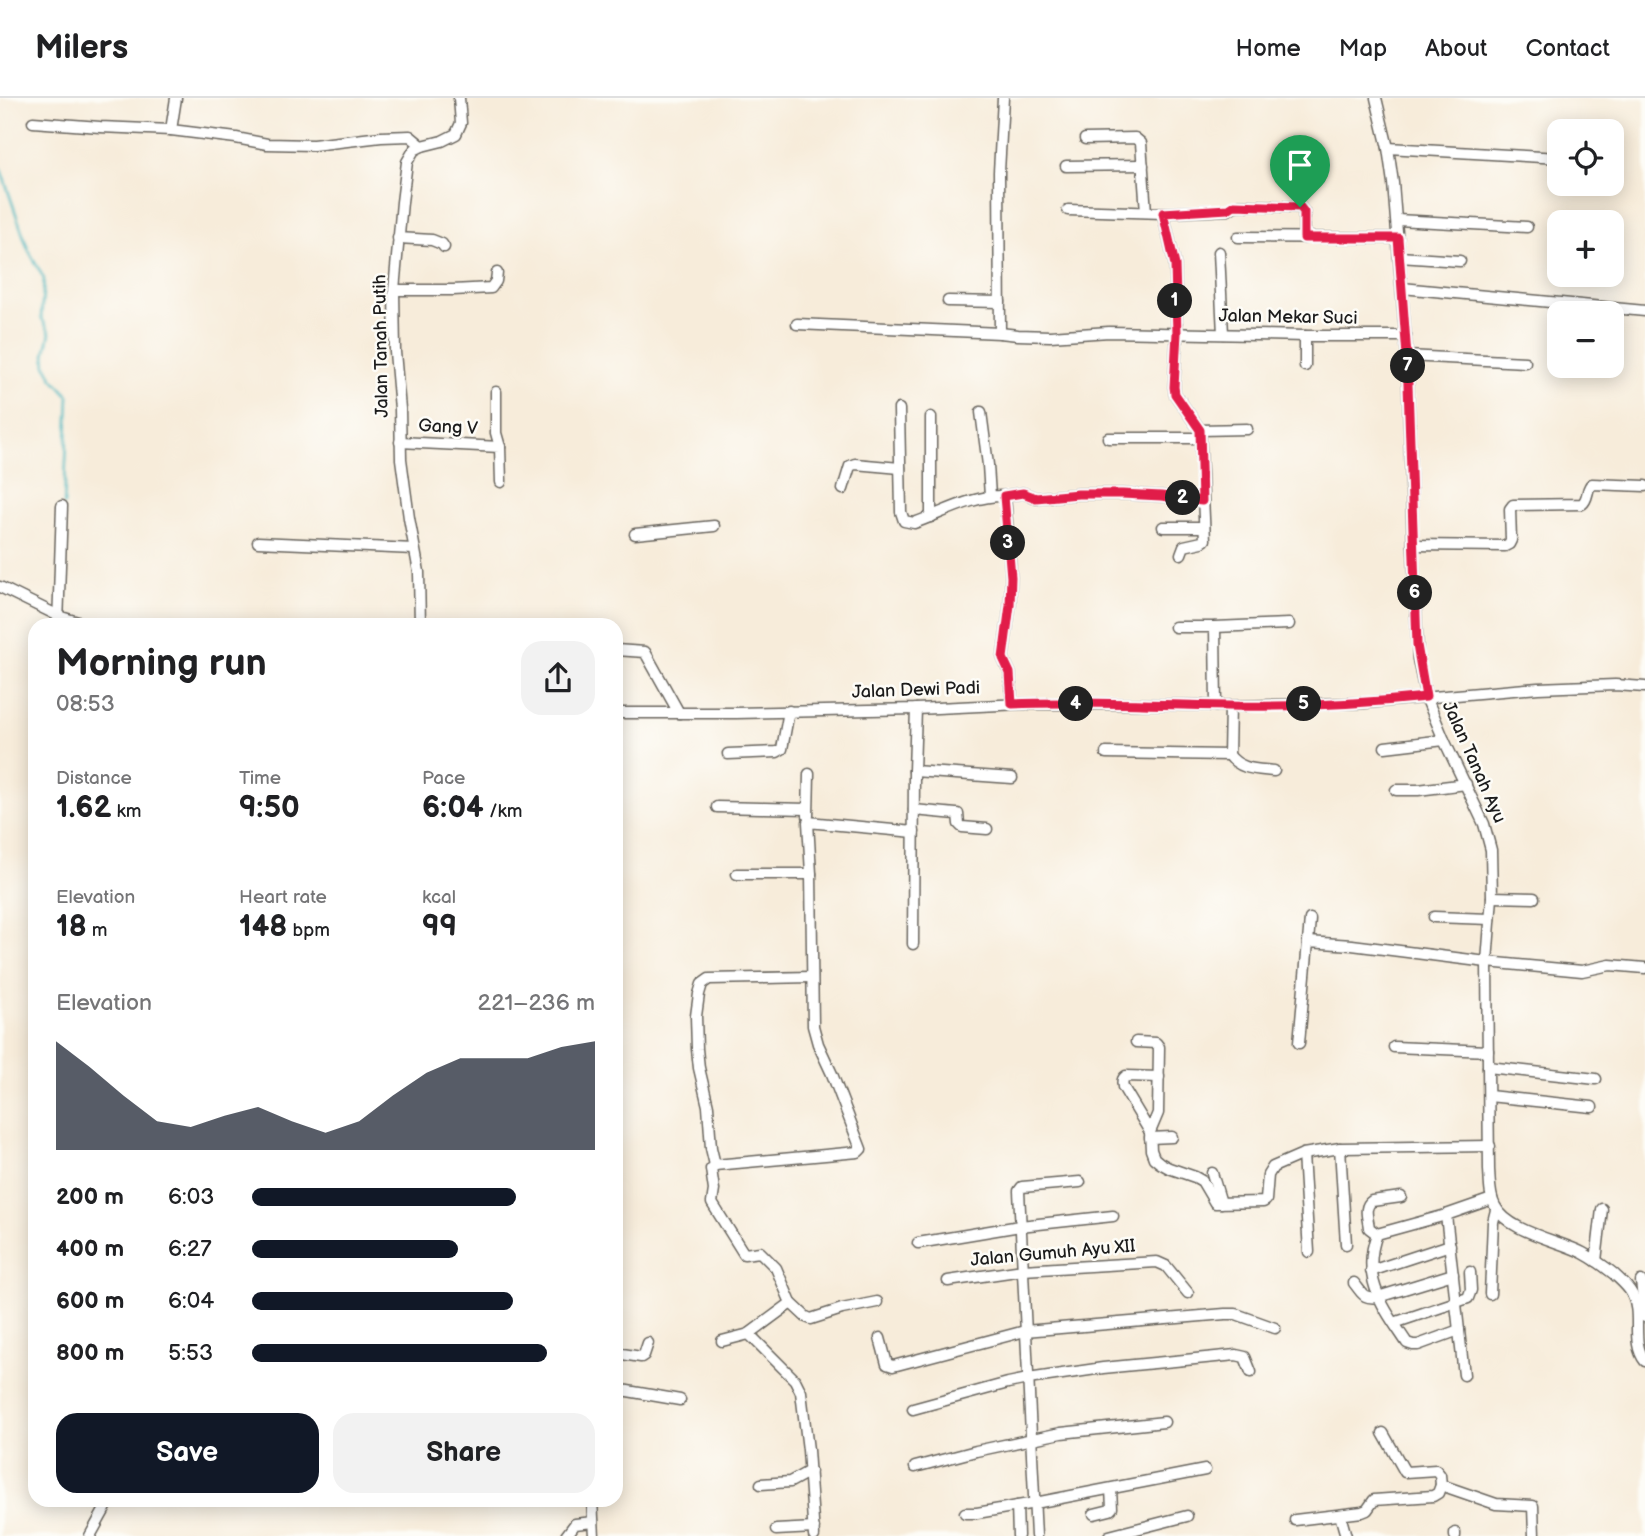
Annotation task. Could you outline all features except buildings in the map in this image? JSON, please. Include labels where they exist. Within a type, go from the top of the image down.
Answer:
[{"type":"street","points":[[171,130],[176,98]]},
{"type":"street","points":[[33,122],[171,130],[267,144],[313,145],[410,136],[422,146],[442,141],[458,131],[461,122],[459,98]]},
{"type":"street","points":[[1000,333],[999,172],[1003,98]]},
{"type":"street","name":"Jalan Tanah Ayu","points":[[1376,98],[1388,148],[1406,336],[1417,645],[1426,697],[1488,834],[1493,866],[1487,962],[1490,1146],[1494,1205],[1490,1294]]},
{"type":"street","points":[[1085,139],[1138,139],[1141,143],[1146,212]]},
{"type":"street","name":"Jalan Tanah Putih","points":[[420,618],[420,587],[403,481],[394,290],[407,162],[411,153],[422,146]]},
{"type":"street","points":[[1388,148],[1547,157]]},
{"type":"street","points":[[1066,166],[1143,165]]},
{"type":"street","points":[[1068,209],[1163,213],[1228,209],[1234,205],[1300,207],[1304,212],[1304,238]]},
{"type":"street","points":[[1163,213],[1175,265],[1175,394],[1200,434],[1204,541],[1188,544],[1181,554]]},
{"type":"street","points":[[1396,220],[1527,227]]},
{"type":"street","points":[[1238,237],[1398,238]]},
{"type":"street","points":[[398,238],[432,240],[444,247]]},
{"type":"street","points":[[1219,252],[1223,334]]},
{"type":"street","points":[[1399,257],[1460,261]]},
{"type":"street","points":[[394,290],[491,288],[497,274]]},
{"type":"street","points":[[1402,288],[1645,311]]},
{"type":"street","points":[[948,301],[1000,302]]},
{"type":"street","name":"Jalan Mekar Suci","points":[[797,324],[1050,336],[1109,332],[1406,336]]},
{"type":"street","points":[[1305,336],[1305,366]]},
{"type":"street","points":[[1407,356],[1525,362]]},
{"type":"street","points":[[496,392],[496,433],[500,447]]},
{"type":"street","points":[[899,409],[901,512],[903,520],[909,523],[977,499],[1023,493],[1033,498],[1078,494],[1161,496],[1202,501]]},
{"type":"street","points":[[981,412],[990,496]]},
{"type":"street","points":[[931,417],[931,517]]},
{"type":"street","points":[[1108,439],[1247,429]]},
{"type":"street","name":"Gang V","points":[[400,442],[500,447],[501,482]]},
{"type":"street","points":[[843,489],[850,466],[855,464],[900,468]]},
{"type":"street","points":[[1413,545],[1507,545],[1511,540],[1510,509],[1513,505],[1583,504],[1592,484],[1645,486]]},
{"type":"street","points":[[1004,496],[1011,577],[1003,658],[1010,673],[1017,704]]},
{"type":"street","points":[[61,618],[62,506]]},
{"type":"street","points":[[635,534],[714,526]]},
{"type":"street","points":[[1163,527],[1204,527]]},
{"type":"street","points":[[258,542],[414,549]]},
{"type":"street","points":[[0,587],[59,618]]},
{"type":"street","points":[[1175,627],[1289,624]]},
{"type":"street","points":[[1215,627],[1216,706]]},
{"type":"street","points":[[623,650],[645,652],[678,713]]},
{"type":"street","name":"Jalan Dewi Padi","points":[[623,713],[789,712],[1017,704],[1230,706],[1364,703],[1538,688],[1615,685],[1645,687]]},
{"type":"street","points":[[1229,755],[1230,706]]},
{"type":"street","points":[[913,944],[916,709]]},
{"type":"street","points":[[728,754],[782,749],[789,712]]},
{"type":"street","points":[[1385,747],[1444,740]]},
{"type":"street","points":[[1106,752],[1229,755],[1239,765],[1274,771]]},
{"type":"street","points":[[914,771],[1012,778]]},
{"type":"street","points":[[809,774],[807,809],[811,874],[813,1026],[860,1149],[858,1152],[715,1166],[711,1169],[714,1190],[712,1203],[744,1254],[760,1252],[773,1263],[791,1303],[811,1319],[877,1302]]},
{"type":"street","points":[[1396,790],[1466,784]]},
{"type":"street","points":[[717,807],[807,809]]},
{"type":"street","points":[[914,810],[957,814],[962,827],[987,829]]},
{"type":"street","points":[[808,822],[914,832]]},
{"type":"street","points":[[737,874],[811,874]]},
{"type":"street","points":[[1492,897],[1534,898]]},
{"type":"street","points":[[1434,917],[1490,919]]},
{"type":"street","points":[[1299,1043],[1310,919]]},
{"type":"street","points":[[1308,942],[1582,971],[1610,965],[1645,968]]},
{"type":"street","points":[[715,1166],[708,1106],[697,1049],[696,1016],[701,986],[709,979],[812,977]]},
{"type":"street","points":[[1136,1042],[1158,1044],[1158,1114],[1150,1135],[1154,1158],[1168,1168],[1202,1181],[1213,1201],[1221,1203],[1266,1200],[1269,1171],[1303,1154],[1340,1148],[1490,1146]]},
{"type":"street","points":[[1394,1047],[1488,1051]]},
{"type":"street","points":[[1488,1068],[1597,1079]]},
{"type":"street","points":[[1150,1135],[1122,1083],[1126,1076],[1158,1077]]},
{"type":"street","points":[[1489,1096],[1592,1107]]},
{"type":"street","points":[[1150,1135],[1172,1137]]},
{"type":"street","points":[[1340,1148],[1346,1244]]},
{"type":"street","points":[[1303,1154],[1309,1252]]},
{"type":"street","points":[[1212,1173],[1221,1203]]},
{"type":"street","points":[[1036,1536],[1020,1188],[1080,1182]]},
{"type":"street","points":[[1377,1234],[1369,1227],[1368,1203],[1401,1196]]},
{"type":"street","points":[[1377,1234],[1446,1214],[1494,1205],[1510,1223],[1581,1252],[1596,1261],[1632,1292],[1638,1322],[1639,1352],[1645,1361]]},
{"type":"street","points":[[1596,1261],[1602,1209]]},
{"type":"street","points":[[1446,1214],[1464,1375]]},
{"type":"street","points":[[918,1243],[1020,1226],[1112,1216]]},
{"type":"street","points":[[1377,1234],[1372,1253],[1373,1281],[1378,1297],[1408,1343],[1419,1345],[1459,1330]]},
{"type":"street","points":[[1371,1271],[1450,1245]]},
{"type":"street","name":"Jalan Gumuh Ayu XII","points":[[948,1281],[1023,1270],[1157,1262],[1166,1266],[1188,1293]]},
{"type":"street","points":[[1394,1322],[1469,1296],[1470,1272]]},
{"type":"street","points":[[1354,1283],[1367,1298],[1378,1297],[1453,1274]]},
{"type":"street","points":[[1641,1281],[1645,1317]]},
{"type":"street","points":[[722,1341],[752,1332],[791,1303]]},
{"type":"street","points":[[880,1338],[887,1364],[893,1366],[1026,1331],[1225,1314],[1236,1314],[1275,1328]]},
{"type":"street","points":[[752,1332],[795,1380],[804,1415],[814,1532],[776,1530]]},
{"type":"street","points":[[623,1354],[641,1357],[648,1343]]},
{"type":"street","points":[[913,1409],[1008,1383],[1103,1368],[1236,1355],[1245,1357],[1251,1371]]},
{"type":"street","points":[[623,1390],[680,1400]]},
{"type":"street","points":[[915,1466],[1061,1433],[1164,1422]]},
{"type":"street","points":[[1295,1520],[1365,1511],[1374,1500],[1433,1496],[1438,1493],[1441,1485],[1440,1475],[1436,1470],[1404,1471],[1383,1433]]},
{"type":"street","points":[[965,1513],[1035,1503],[1205,1470]]},
{"type":"street","points":[[761,1484],[790,1482],[810,1471]]},
{"type":"street","points":[[1441,1485],[1496,1504],[1533,1506],[1534,1536]]},
{"type":"street","points":[[1094,1514],[1112,1508],[1111,1489]]},
{"type":"street","points":[[1017,1506],[1018,1536]]},
{"type":"street","points":[[90,1536],[106,1507]]},
{"type":"street","points":[[566,1536],[575,1524],[592,1512]]},
{"type":"street","points":[[592,1512],[594,1536]]},
{"type":"street","points":[[1340,1515],[1346,1536]]},
{"type":"street","points":[[1109,1536],[1187,1516]]},
{"type":"waterway","points":[[0,167],[28,249],[44,279],[41,317],[50,333],[45,355],[46,365],[52,377],[69,396],[64,505]]},
{"type":"route","points":[[1234,205],[1300,207],[1304,212],[1304,238],[1398,238],[1407,356],[1417,645],[1426,697],[1364,703],[1230,706],[1012,704],[1010,673],[1003,658],[1011,577],[1004,496],[1023,493],[1036,498],[1122,494],[1202,501],[1200,430],[1175,394],[1174,387],[1177,333],[1175,265],[1163,213],[1228,209],[1234,205]]}]
